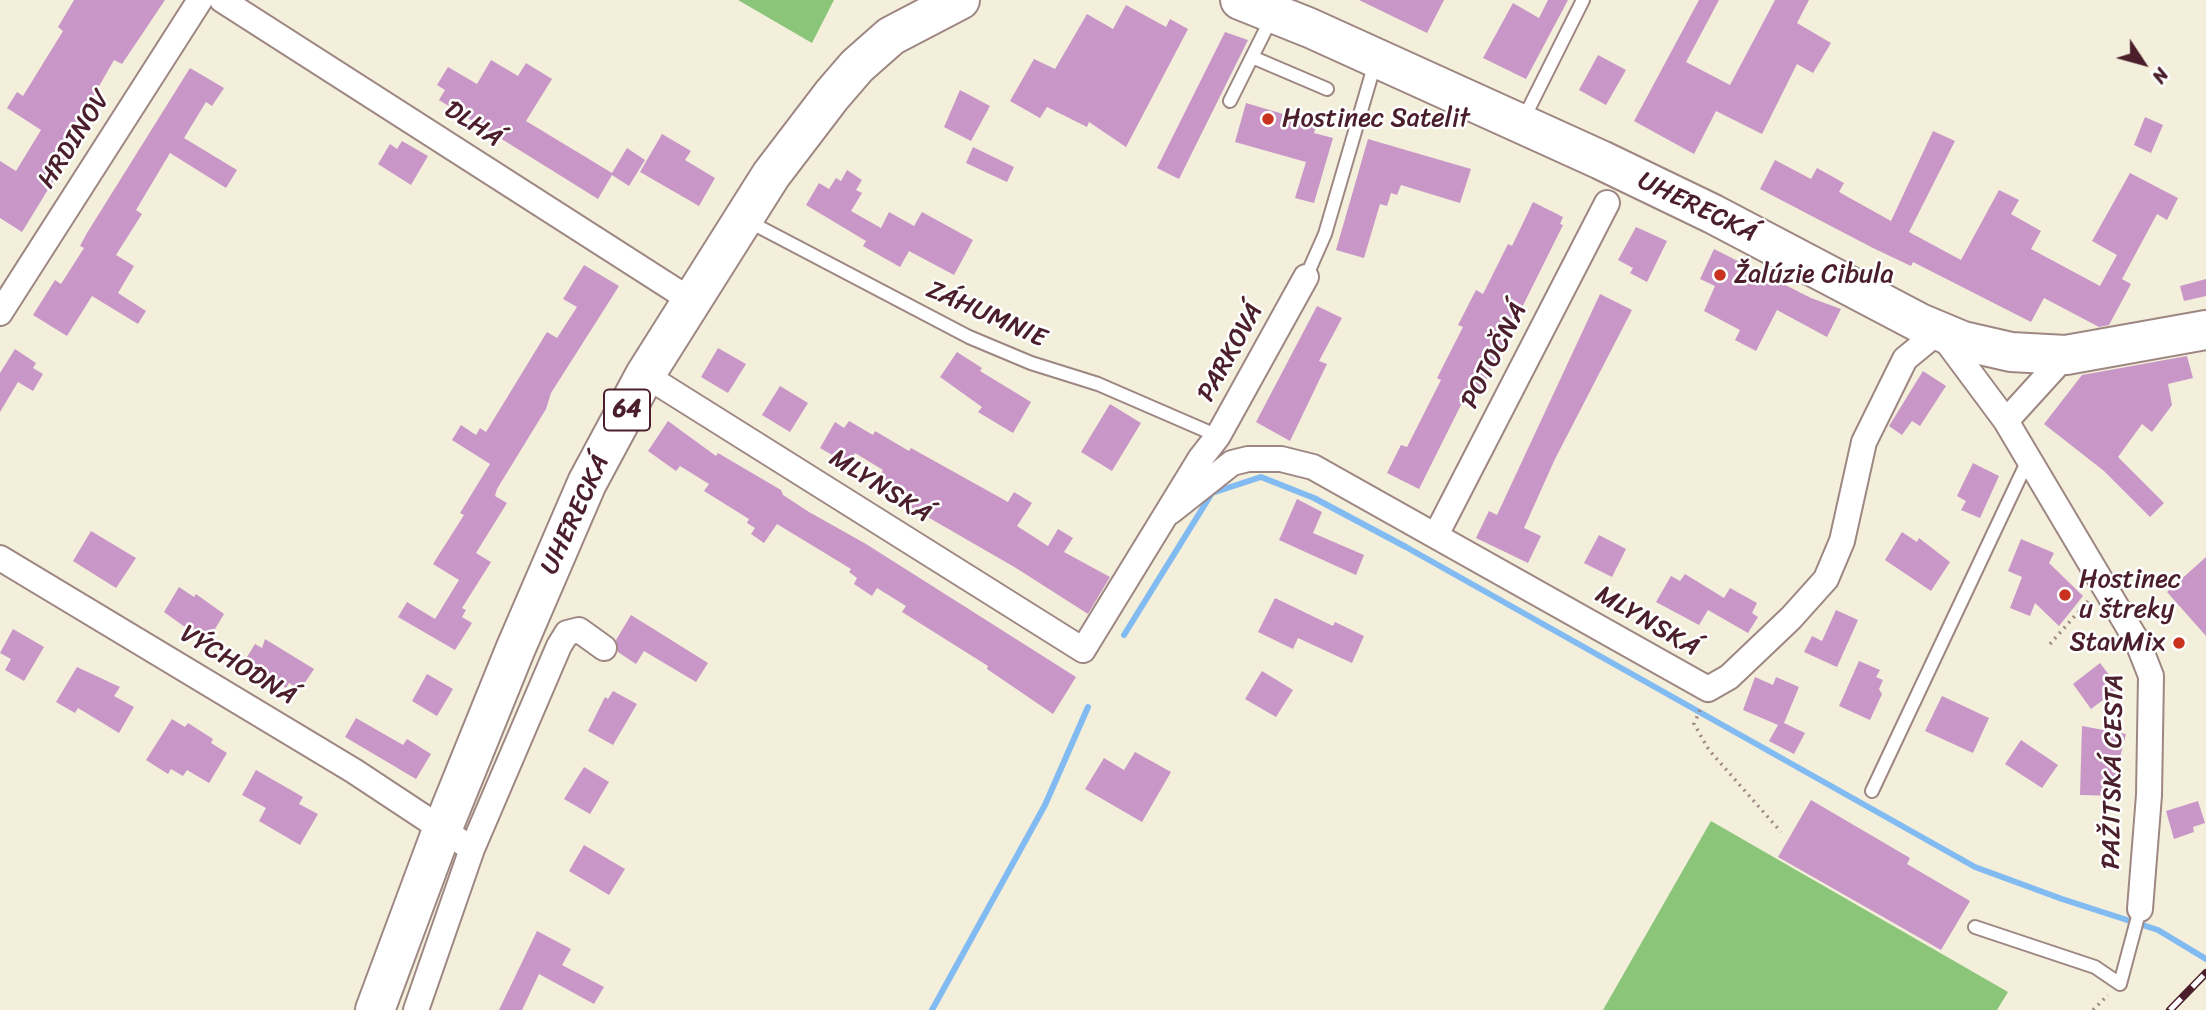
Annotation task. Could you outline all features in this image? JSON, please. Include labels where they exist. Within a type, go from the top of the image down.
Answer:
[{"type":"main road","name":"UHERECKÁ","points":[[376,1007],[457,839],[587,483],[645,375],[743,218],[799,136],[832,95],[857,66],[891,36],[960,0]]},
{"type":"main road","name":"UHERECKÁ","points":[[1257,7],[1521,123],[1713,214],[1939,331],[1986,347],[2066,355],[2206,330]]},
{"type":"street","name":"HRDINOV","points":[[0,313],[200,0]]},
{"type":"street","name":"DLHÁ","points":[[222,0],[692,301]]},
{"type":"street","points":[[891,36],[921,0]]},
{"type":"street","name":"POTOČNÁ","points":[[1436,535],[1606,203]]},
{"type":"street","name":"PARKOVÁ","points":[[1083,650],[1170,512],[1200,458],[1218,436],[1306,277]]},
{"type":"street","name":"PAŽITSKÁ CESTA","points":[[1939,331],[2006,421],[2138,643],[2151,676],[2149,795],[2138,920]]},
{"type":"street","name":"MLYNSKÁ","points":[[1170,512],[1232,463],[1248,459],[1281,459],[1313,467],[1708,689],[1738,668],[1826,579],[1842,541],[1864,442],[1905,359],[1939,331]]},
{"type":"street","points":[[2006,421],[2066,355]]},
{"type":"street","name":"MLYNSKÁ","points":[[645,375],[1083,650]]},
{"type":"street","name":"VÝCHODNÁ","points":[[0,558],[342,764],[457,839]]},
{"type":"street","points":[[416,1010],[457,839],[558,646],[573,629],[579,630],[604,648]]},
{"type":"lane","points":[[1521,123],[1583,0]]},
{"type":"lane","points":[[1230,101],[1252,57],[1257,7]]},
{"type":"lane","points":[[1252,57],[1327,89]]},
{"type":"lane","name":"PARKOVÁ","points":[[1306,277],[1325,234],[1376,59]]},
{"type":"lane","name":"ZÁHUMNIE","points":[[743,218],[969,337],[1031,363],[1098,383],[1218,436]]},
{"type":"lane","points":[[1871,791],[2028,460]]},
{"type":"lane","points":[[1975,927],[2095,967],[2120,984],[2138,920]]},
{"type":"path","points":[[2050,644],[2102,583]]},
{"type":"path","points":[[1695,719],[1694,724],[1709,750],[1781,832]]},
{"type":"green space","points":[[738,0],[834,0],[812,43]]},
{"type":"green space","points":[[1711,821],[2008,992],[1997,1010],[1603,1010]]},
{"type":"building","points":[[74,0],[165,0],[122,64],[114,60],[82,116],[90,121],[22,232],[0,218],[0,161],[16,171],[41,130],[7,108],[17,92],[23,96],[63,31],[58,27]]},
{"type":"building","points":[[1359,0],[1444,0],[1427,33]]},
{"type":"building","points":[[1548,0],[1568,0],[1526,79],[1483,58],[1513,3],[1539,18]]},
{"type":"building","points":[[1699,0],[1719,0],[1686,62],[1730,85],[1775,0],[1809,0],[1797,23],[1831,43],[1813,73],[1797,64],[1762,134],[1716,111],[1694,154],[1634,121]]},
{"type":"building","points":[[1126,5],[1166,27],[1170,19],[1188,29],[1126,147],[1089,122],[1087,127],[1047,107],[1040,118],[1010,101],[1034,59],[1055,69],[1087,14],[1113,29]]},
{"type":"building","points":[[1225,32],[1248,40],[1179,179],[1157,168]]},
{"type":"building","points":[[1598,55],[1626,70],[1606,105],[1579,90]]},
{"type":"building","points":[[491,60],[518,76],[526,63],[552,79],[526,121],[612,173],[627,148],[645,160],[629,186],[612,175],[598,199],[439,100],[445,90],[437,85],[448,67],[477,84]]},
{"type":"building","points":[[190,68],[224,88],[212,106],[206,102],[184,138],[237,170],[226,188],[170,153],[136,210],[142,214],[116,255],[134,266],[118,293],[146,311],[138,324],[92,296],[67,336],[33,315],[55,280],[61,284],[84,248],[80,246],[87,233]]},
{"type":"building","points":[[960,90],[990,106],[971,141],[944,127]]},
{"type":"building","points":[[1246,103],[1317,124],[1314,133],[1333,138],[1314,203],[1295,198],[1306,162],[1235,142]]},
{"type":"building","points":[[2145,117],[2163,125],[2151,153],[2134,145]]},
{"type":"building","points":[[1933,131],[1955,141],[1909,232],[1961,260],[1999,190],[2019,200],[2011,214],[2041,231],[2031,249],[2100,286],[2117,255],[2092,241],[2130,173],[2178,198],[2167,220],[2157,214],[2122,279],[2131,284],[2109,325],[2099,327],[2044,298],[2031,322],[1913,262],[1911,266],[1873,248],[1760,189],[1775,160],[1811,179],[1817,168],[1844,183],[1839,192],[1891,221]]},
{"type":"building","points":[[662,134],[691,151],[685,160],[715,178],[699,206],[640,172]]},
{"type":"building","points":[[1368,139],[1471,169],[1460,203],[1401,185],[1397,195],[1391,193],[1387,206],[1380,204],[1364,258],[1336,250]]},
{"type":"building","points":[[402,141],[428,156],[411,185],[378,164],[390,144],[397,149]]},
{"type":"building","points":[[973,147],[1014,167],[1007,182],[966,163]]},
{"type":"building","points":[[847,170],[862,180],[856,190],[862,193],[851,211],[881,228],[889,212],[914,226],[922,212],[973,240],[954,275],[909,251],[900,267],[863,246],[866,241],[806,205],[819,183],[829,189],[836,178],[841,181]]},
{"type":"building","points":[[1533,202],[1563,217],[1560,224],[1563,225],[1477,398],[1467,393],[1419,489],[1387,473],[1401,445],[1407,447],[1441,380],[1437,378],[1463,327],[1458,325],[1476,290],[1483,294],[1508,244],[1512,246]]},
{"type":"building","points":[[1636,227],[1667,241],[1647,282],[1630,273],[1633,268],[1618,260]]},
{"type":"building","points":[[1714,249],[1811,298],[1841,309],[1827,337],[1777,310],[1756,351],[1735,340],[1740,330],[1704,311],[1715,286],[1700,279]]},
{"type":"building","points":[[584,265],[619,286],[551,393],[546,409],[497,489],[495,496],[507,503],[476,553],[491,562],[462,608],[466,610],[462,617],[472,623],[455,650],[398,617],[407,602],[435,619],[459,580],[433,564],[464,515],[460,513],[490,464],[452,440],[461,425],[476,435],[480,428],[486,432],[547,332],[557,338],[577,307],[563,299]]},
{"type":"building","points":[[2206,279],[2206,296],[2184,301],[2180,286]]},
{"type":"building","points":[[1600,294],[1632,310],[1555,459],[1524,528],[1541,536],[1528,563],[1476,538],[1489,511],[1497,515]]},
{"type":"building","points":[[1317,306],[1342,318],[1319,361],[1327,364],[1290,441],[1256,422]]},
{"type":"building","points":[[718,348],[746,364],[728,393],[701,377]]},
{"type":"building","points":[[15,349],[36,363],[33,368],[43,374],[33,391],[18,382],[0,412],[0,373]]},
{"type":"building","points":[[957,352],[982,368],[980,371],[1031,402],[1013,433],[978,412],[982,407],[940,377]]},
{"type":"building","points":[[2187,356],[2193,378],[2168,384],[2172,405],[2152,432],[2142,424],[2118,457],[2164,503],[2150,517],[2104,471],[2044,424],[2082,375]]},
{"type":"building","points":[[1923,371],[1946,386],[1920,426],[1912,421],[1902,435],[1889,426]]},
{"type":"building","points":[[780,386],[808,403],[790,432],[762,415]]},
{"type":"building","points":[[1110,404],[1141,423],[1112,471],[1081,452]]},
{"type":"building","points":[[668,421],[716,456],[718,453],[781,490],[783,495],[809,512],[866,544],[1076,677],[1053,714],[987,669],[988,666],[902,612],[906,606],[877,588],[872,596],[854,584],[857,578],[849,572],[851,569],[777,524],[764,543],[751,534],[755,528],[747,523],[749,519],[704,491],[709,484],[680,466],[676,471],[648,451]]},
{"type":"building","points":[[849,421],[873,435],[875,431],[909,451],[911,448],[1008,502],[1014,492],[1032,503],[1017,526],[1048,546],[1058,529],[1073,538],[1064,552],[1110,577],[1088,614],[1016,568],[874,486],[883,470],[855,453],[848,464],[820,448],[835,422],[844,428]]},
{"type":"building","points":[[1973,463],[1999,476],[1980,518],[1961,510],[1966,501],[1957,496]]},
{"type":"building","points":[[1297,499],[1322,512],[1313,533],[1364,555],[1356,575],[1279,540]]},
{"type":"building","points":[[91,531],[136,558],[116,588],[73,561]]},
{"type":"building","points":[[1902,532],[1917,542],[1919,538],[1950,562],[1931,591],[1885,560]]},
{"type":"building","points":[[1599,535],[1626,549],[1612,577],[1584,563]]},
{"type":"building","points":[[2021,539],[2054,553],[2049,563],[2083,596],[2059,626],[2035,603],[2030,616],[2010,608],[2022,577],[2008,571]]},
{"type":"building","points":[[2206,557],[2206,636],[2167,592]]},
{"type":"building","points":[[1685,574],[1724,598],[1730,588],[1757,603],[1752,613],[1758,617],[1748,633],[1708,610],[1699,625],[1656,602],[1671,576],[1680,581]]},
{"type":"building","points":[[179,587],[194,597],[196,594],[224,614],[209,639],[197,632],[196,635],[164,612]]},
{"type":"building","points":[[1275,598],[1333,626],[1335,622],[1364,636],[1352,663],[1298,638],[1293,649],[1258,632]]},
{"type":"building","points":[[1836,610],[1858,620],[1837,667],[1804,652],[1812,636],[1822,641]]},
{"type":"building","points":[[631,615],[708,663],[696,682],[644,651],[636,664],[618,652],[616,640]]},
{"type":"building","points":[[13,629],[44,647],[24,681],[5,670],[11,659],[0,653]]},
{"type":"building","points":[[265,639],[314,669],[300,690],[289,683],[286,688],[244,662],[255,644],[262,648]]},
{"type":"building","points":[[1859,661],[1880,670],[1876,677],[1883,680],[1879,689],[1882,694],[1870,720],[1839,706]]},
{"type":"building","points":[[2100,663],[2119,688],[2091,709],[2073,684]]},
{"type":"building","points":[[77,667],[120,687],[114,696],[134,707],[119,733],[78,708],[75,713],[56,702]]},
{"type":"building","points":[[1262,671],[1293,690],[1276,717],[1245,699]]},
{"type":"building","points":[[427,674],[453,689],[437,716],[412,701]]},
{"type":"building","points":[[1755,677],[1773,685],[1776,677],[1799,687],[1784,723],[1805,733],[1794,754],[1769,741],[1778,725],[1743,710]]},
{"type":"building","points":[[613,691],[637,704],[613,745],[588,731],[605,697],[608,699]]},
{"type":"building","points":[[1942,696],[1989,718],[1973,753],[1925,731]]},
{"type":"building","points":[[356,718],[403,745],[407,739],[431,754],[416,779],[345,737]]},
{"type":"building","points":[[172,719],[185,727],[188,723],[213,739],[211,743],[227,753],[209,783],[187,770],[183,776],[171,769],[168,774],[146,760]]},
{"type":"building","points":[[2082,726],[2126,734],[2118,765],[2118,796],[2080,795]]},
{"type":"building","points":[[2021,740],[2058,765],[2042,788],[2005,764]]},
{"type":"building","points":[[1135,752],[1171,772],[1142,822],[1085,789],[1104,758],[1124,770]]},
{"type":"building","points":[[584,767],[609,782],[590,814],[564,799]]},
{"type":"building","points":[[256,770],[303,797],[299,804],[318,814],[300,845],[259,821],[266,808],[242,795]]},
{"type":"building","points":[[1811,800],[1910,858],[1907,864],[1970,901],[1941,950],[1778,857]]},
{"type":"building","points":[[2198,801],[2205,823],[2193,827],[2194,832],[2174,839],[2166,811]]},
{"type":"building","points":[[584,845],[625,869],[609,895],[569,871]]},
{"type":"building","points":[[537,931],[571,949],[562,965],[604,987],[594,1004],[539,974],[522,1010],[499,1010]]},
{"type":"waterway","points":[[1124,635],[1212,493],[1261,477],[1314,498],[1406,547],[1975,867],[2158,930],[2206,959]]},
{"type":"waterway","points":[[932,1010],[1045,805],[1088,707]]},
{"type":"railway","points":[[2170,1010],[2206,973]]},
{"type":"place","name":"Hostinec Satelit","points":[[1268,119]]},
{"type":"place","name":"Žalúzie Cibula","points":[[1720,275]]},
{"type":"place","name":"Hostinec u štreky","points":[[2065,595]]},
{"type":"place","name":"StavMix","points":[[2179,643]]}]
